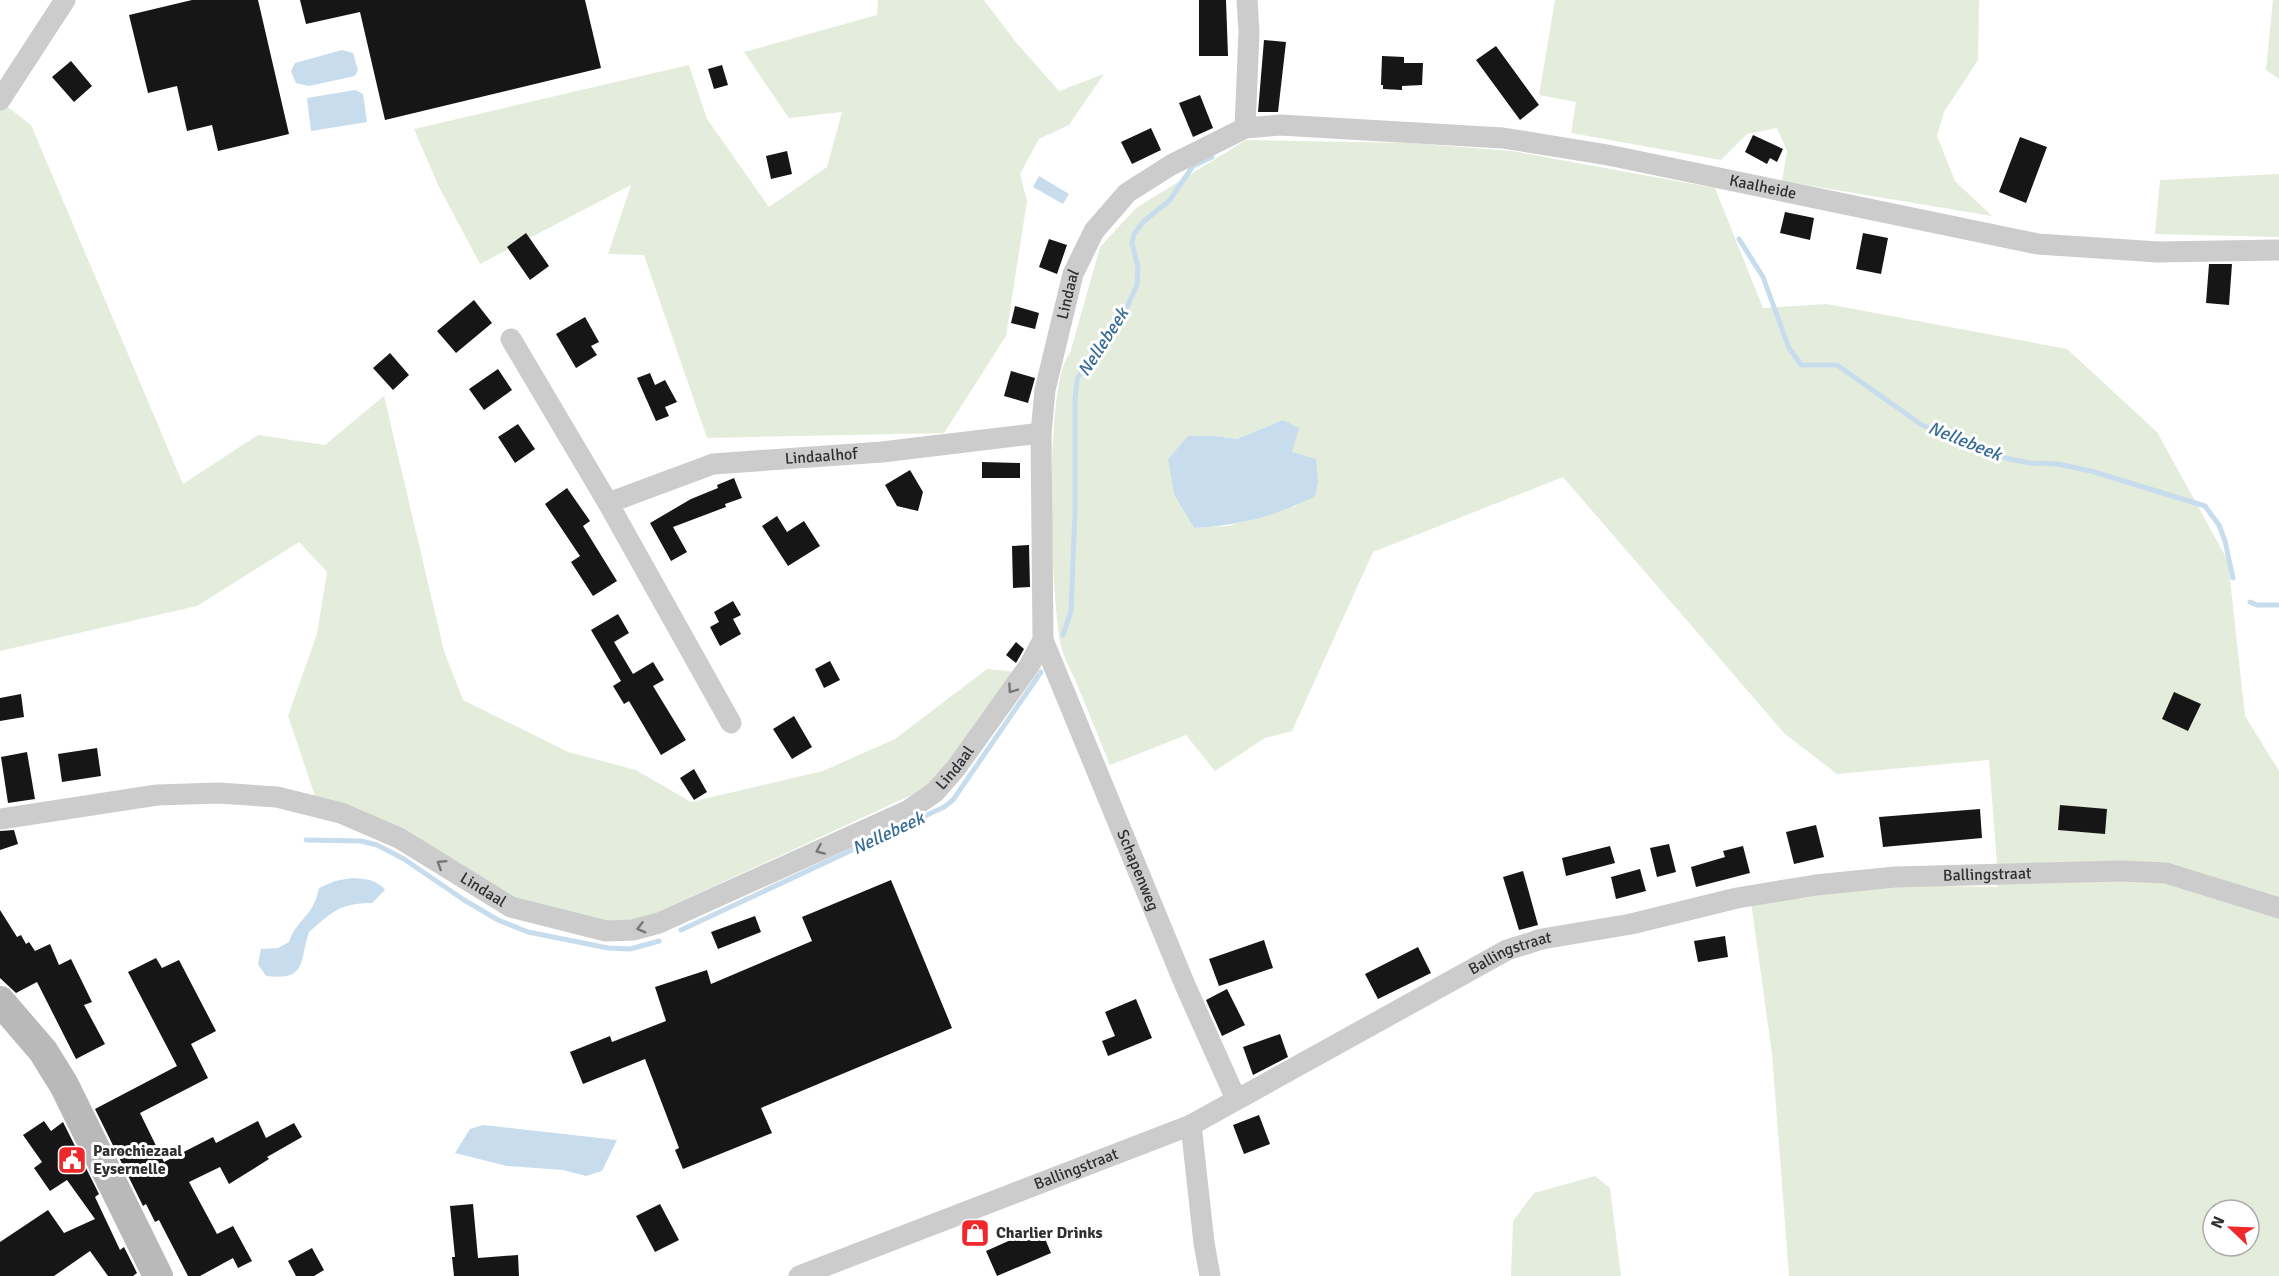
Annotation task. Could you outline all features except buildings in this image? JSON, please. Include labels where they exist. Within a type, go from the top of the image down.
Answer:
[{"type":"street","points":[[0,100],[65,0]]},
{"type":"street","points":[[1245,128],[1249,31],[1247,0]]},
{"type":"street","name":"Kaalheide","points":[[1245,128],[1280,125],[1503,138],[1608,155],[2038,244],[2158,252],[2279,250]]},
{"type":"street","name":"Lindaal","points":[[0,819],[157,795],[219,793],[278,797],[341,813],[399,838],[511,907],[606,932],[633,930],[659,923],[909,810],[934,792],[956,768],[1029,666],[1043,640],[1041,433],[1045,390],[1059,324],[1073,274],[1094,231],[1127,193],[1171,165],[1245,128]]},
{"type":"street","points":[[511,339],[608,503],[730,723]]},
{"type":"street","name":"Lindaalhof","points":[[608,503],[713,464],[882,452],[1041,433]]},
{"type":"street","name":"Schapenweg","points":[[1043,640],[1185,985],[1236,1099]]},
{"type":"street","name":"Ballingstraat","points":[[799,1276],[1191,1125],[1507,950],[1542,939],[1631,924],[1737,898],[1816,885],[1895,878],[2121,871],[2166,873],[2279,908]]},
{"type":"street","points":[[0,1001],[43,1051],[64,1085],[158,1276]]},
{"type":"street","points":[[1191,1125],[1204,1243],[1210,1276]]},
{"type":"green space","points":[[878,0],[984,0],[1015,41],[1059,91],[1104,74],[1069,125],[1039,139],[1020,174],[1027,201],[1006,336],[944,433],[707,438],[644,255],[608,254],[631,185],[480,264],[439,187],[414,129],[689,65],[707,119],[769,207],[827,167],[842,112],[789,118],[744,52],[877,15]]},
{"type":"green space","points":[[1555,0],[1979,0],[1978,60],[1944,112],[1937,136],[1955,181],[1992,216],[1782,181],[1787,151],[1777,128],[1747,134],[1721,160],[1571,133],[1576,102],[1539,95]]},
{"type":"green space","points":[[2273,0],[2279,0],[2279,79],[2266,70]]},
{"type":"green space","points":[[0,101],[31,125],[183,484],[258,435],[325,445],[384,396],[444,651],[463,700],[568,752],[636,770],[691,802],[823,771],[895,739],[987,669],[1018,672],[946,779],[619,930],[512,898],[317,802],[288,716],[317,634],[327,572],[299,542],[197,606],[0,651]]},
{"type":"green space","points":[[1246,140],[1410,143],[1512,151],[1715,188],[1763,308],[1827,304],[2067,349],[2157,432],[2228,561],[2245,716],[2279,771],[2279,1276],[1789,1276],[1772,1054],[1751,902],[1885,885],[1997,887],[1989,760],[1837,774],[1785,734],[1563,477],[1373,552],[1292,731],[1265,738],[1215,771],[1186,735],[1110,765],[1061,646],[1057,622],[1052,542],[1053,448],[1061,373],[1070,353],[1100,247],[1136,208]],"holes":[[[1283,420],[1292,452],[1297,506],[1228,526],[1194,528],[1184,510],[1215,436],[1237,439]]]},
{"type":"green space","points":[[2279,174],[2279,237],[2155,234],[2160,180]]},
{"type":"green space","points":[[1595,1176],[1610,1188],[1621,1276],[1511,1276],[1513,1221],[1534,1193]]},
{"type":"water","points":[[342,50],[353,53],[358,70],[355,76],[309,86],[296,83],[291,71],[295,63]]},
{"type":"water","points":[[355,90],[363,94],[367,122],[311,131],[307,98]]},
{"type":"water","points":[[1039,176],[1069,194],[1063,204],[1033,187]]},
{"type":"water","points":[[1283,420],[1299,428],[1292,452],[1316,459],[1318,482],[1315,496],[1256,519],[1194,528],[1174,494],[1168,459],[1188,436],[1237,439]]},
{"type":"water","points":[[352,878],[366,879],[382,886],[385,890],[372,903],[361,903],[337,910],[309,932],[300,967],[295,972],[279,977],[266,976],[258,964],[261,949],[278,948],[289,942],[296,928],[313,906],[319,888],[335,881]]},
{"type":"water","points":[[483,1125],[617,1140],[602,1171],[586,1176],[563,1170],[507,1166],[455,1153],[470,1129]]},
{"type":"waterway","name":"Nellebeek","points":[[1063,635],[1071,611],[1077,380],[1089,357],[1127,307],[1137,285],[1138,267],[1132,243],[1134,234],[1143,222],[1169,201],[1193,166],[1212,157]]},
{"type":"waterway","name":"Nellebeek","points":[[1739,239],[1763,277],[1789,348],[1801,365],[1837,365],[1922,425],[2009,459],[2030,463],[2058,464],[2091,471],[2205,506],[2219,525],[2233,578]]},
{"type":"waterway","name":"Nellebeek","points":[[2250,602],[2257,605],[2279,605]]},
{"type":"waterway","name":"Nellebeek","points":[[681,930],[944,807],[953,800],[1041,672]]},
{"type":"waterway","name":"Nellebeek","points":[[306,840],[361,841],[377,845],[404,859],[498,920],[528,932],[608,948],[630,949],[659,941]]},
{"type":"place","name":"Parochiezaal Eysernelle","points":[[72,1160]]},
{"type":"place","name":"Charlier Drinks","points":[[975,1233]]}]
